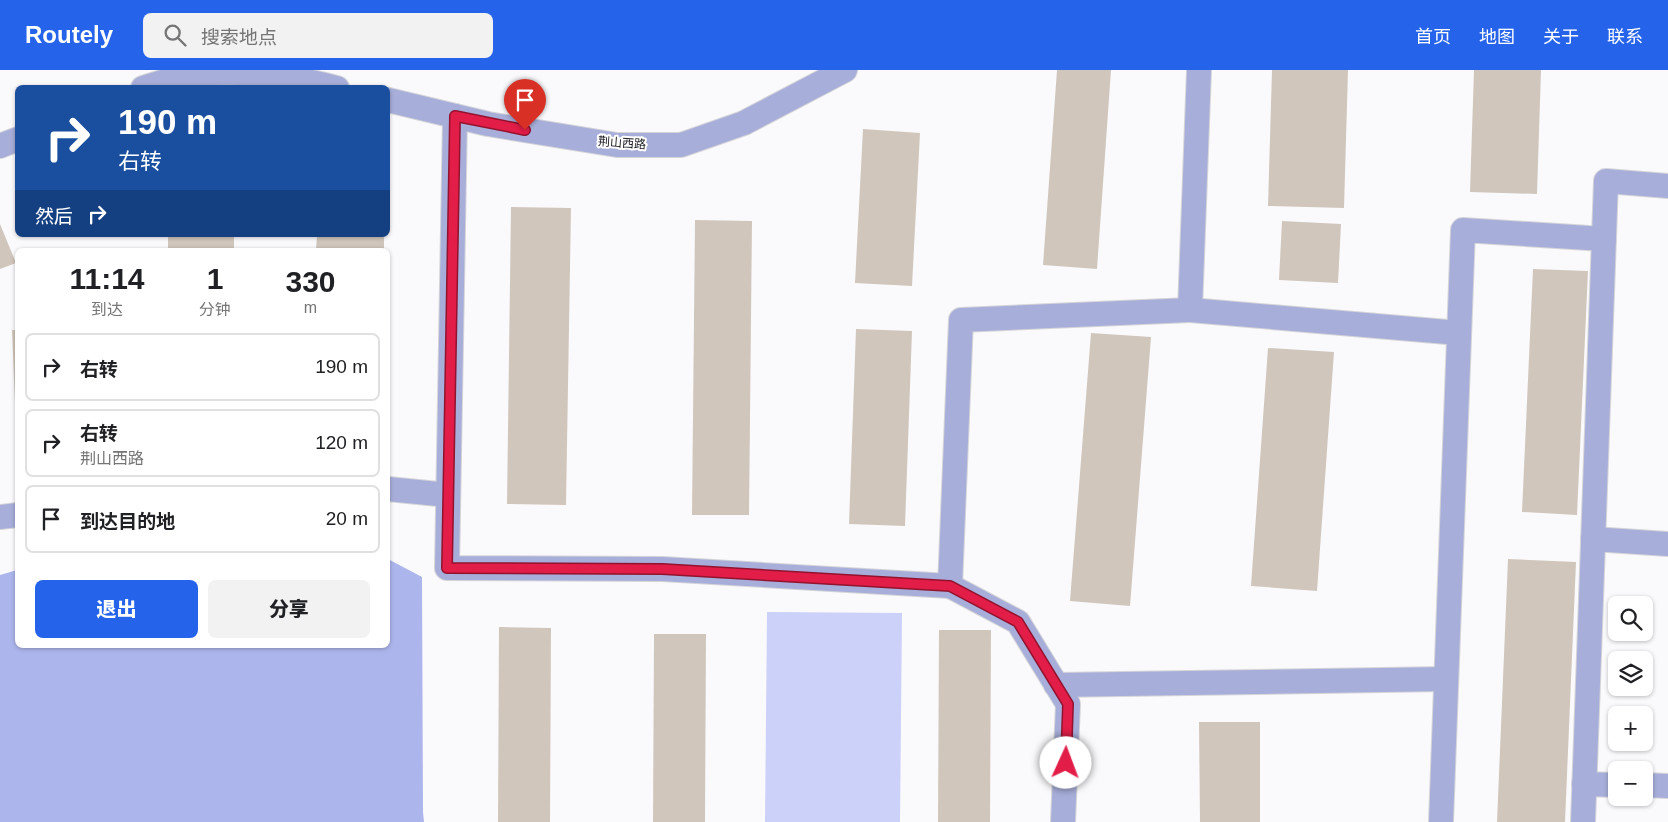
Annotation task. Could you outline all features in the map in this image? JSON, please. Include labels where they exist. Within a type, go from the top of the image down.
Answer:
[{"type":"street","points":[[154,85],[195,74],[238,70],[301,79],[325,85]]},
{"type":"street","name":"荆山西路","points":[[390,100],[488,124],[617,145],[681,145],[744,123],[845,70]]},
{"type":"street","points":[[1190,310],[1199,70]]},
{"type":"street","points":[[455,116],[447,568],[662,569],[950,586],[1018,622],[1068,704],[1063,822]]},
{"type":"street","points":[[0,146],[15,139]]},
{"type":"street","points":[[1583,822],[1606,181],[1668,186]]},
{"type":"street","points":[[1441,822],[1463,230],[1604,239]]},
{"type":"street","points":[[950,586],[961,320],[1190,310],[1459,333]]},
{"type":"street","points":[[390,489],[448,495]]},
{"type":"street","points":[[0,517],[15,515]]},
{"type":"street","points":[[1593,539],[1668,544]]},
{"type":"street","points":[[1056,685],[1446,679]]},
{"type":"street","points":[[1584,784],[1608,785]]},
{"type":"street","points":[[1653,785],[1668,786]]},
{"type":"shaded area","points":[[390,560],[422,577],[424,822],[0,822],[0,575],[15,571],[15,648],[390,648]]},
{"type":"shaded area","points":[[767,612],[902,613],[900,822],[765,822]]},
{"type":"building","points":[[1057,70],[1111,70],[1097,269],[1043,265]]},
{"type":"building","points":[[1272,70],[1348,70],[1344,208],[1268,206]]},
{"type":"building","points":[[1474,70],[1541,70],[1537,194],[1470,192]]},
{"type":"building","points":[[863,129],[920,133],[912,286],[855,283]]},
{"type":"building","points":[[511,207],[571,208],[566,505],[507,504]]},
{"type":"building","points":[[695,220],[752,221],[749,515],[692,515]]},
{"type":"building","points":[[1282,221],[1341,224],[1338,283],[1279,280]]},
{"type":"building","points":[[0,224],[15,263],[0,269]]},
{"type":"building","points":[[168,237],[234,237],[234,248],[168,248]]},
{"type":"building","points":[[317,237],[384,237],[384,248],[316,248]]},
{"type":"building","points":[[1533,269],[1588,271],[1577,515],[1522,512]]},
{"type":"building","points":[[856,329],[912,331],[905,526],[849,524]]},
{"type":"building","points":[[12,330],[15,330],[15,403]]},
{"type":"building","points":[[1091,333],[1151,337],[1130,606],[1070,601]]},
{"type":"building","points":[[1268,348],[1334,352],[1317,591],[1251,586]]},
{"type":"building","points":[[1508,559],[1576,562],[1565,822],[1497,822]]},
{"type":"building","points":[[499,627],[551,628],[550,822],[498,822]]},
{"type":"building","points":[[939,630],[991,630],[990,822],[938,822]]},
{"type":"building","points":[[654,634],[706,634],[705,822],[653,822]]},
{"type":"building","points":[[1199,722],[1260,722],[1260,822],[1200,822]]},
{"type":"route","points":[[525,130],[455,116],[447,568],[662,569],[950,586],[1018,622],[1068,704],[1066,763]]}]
